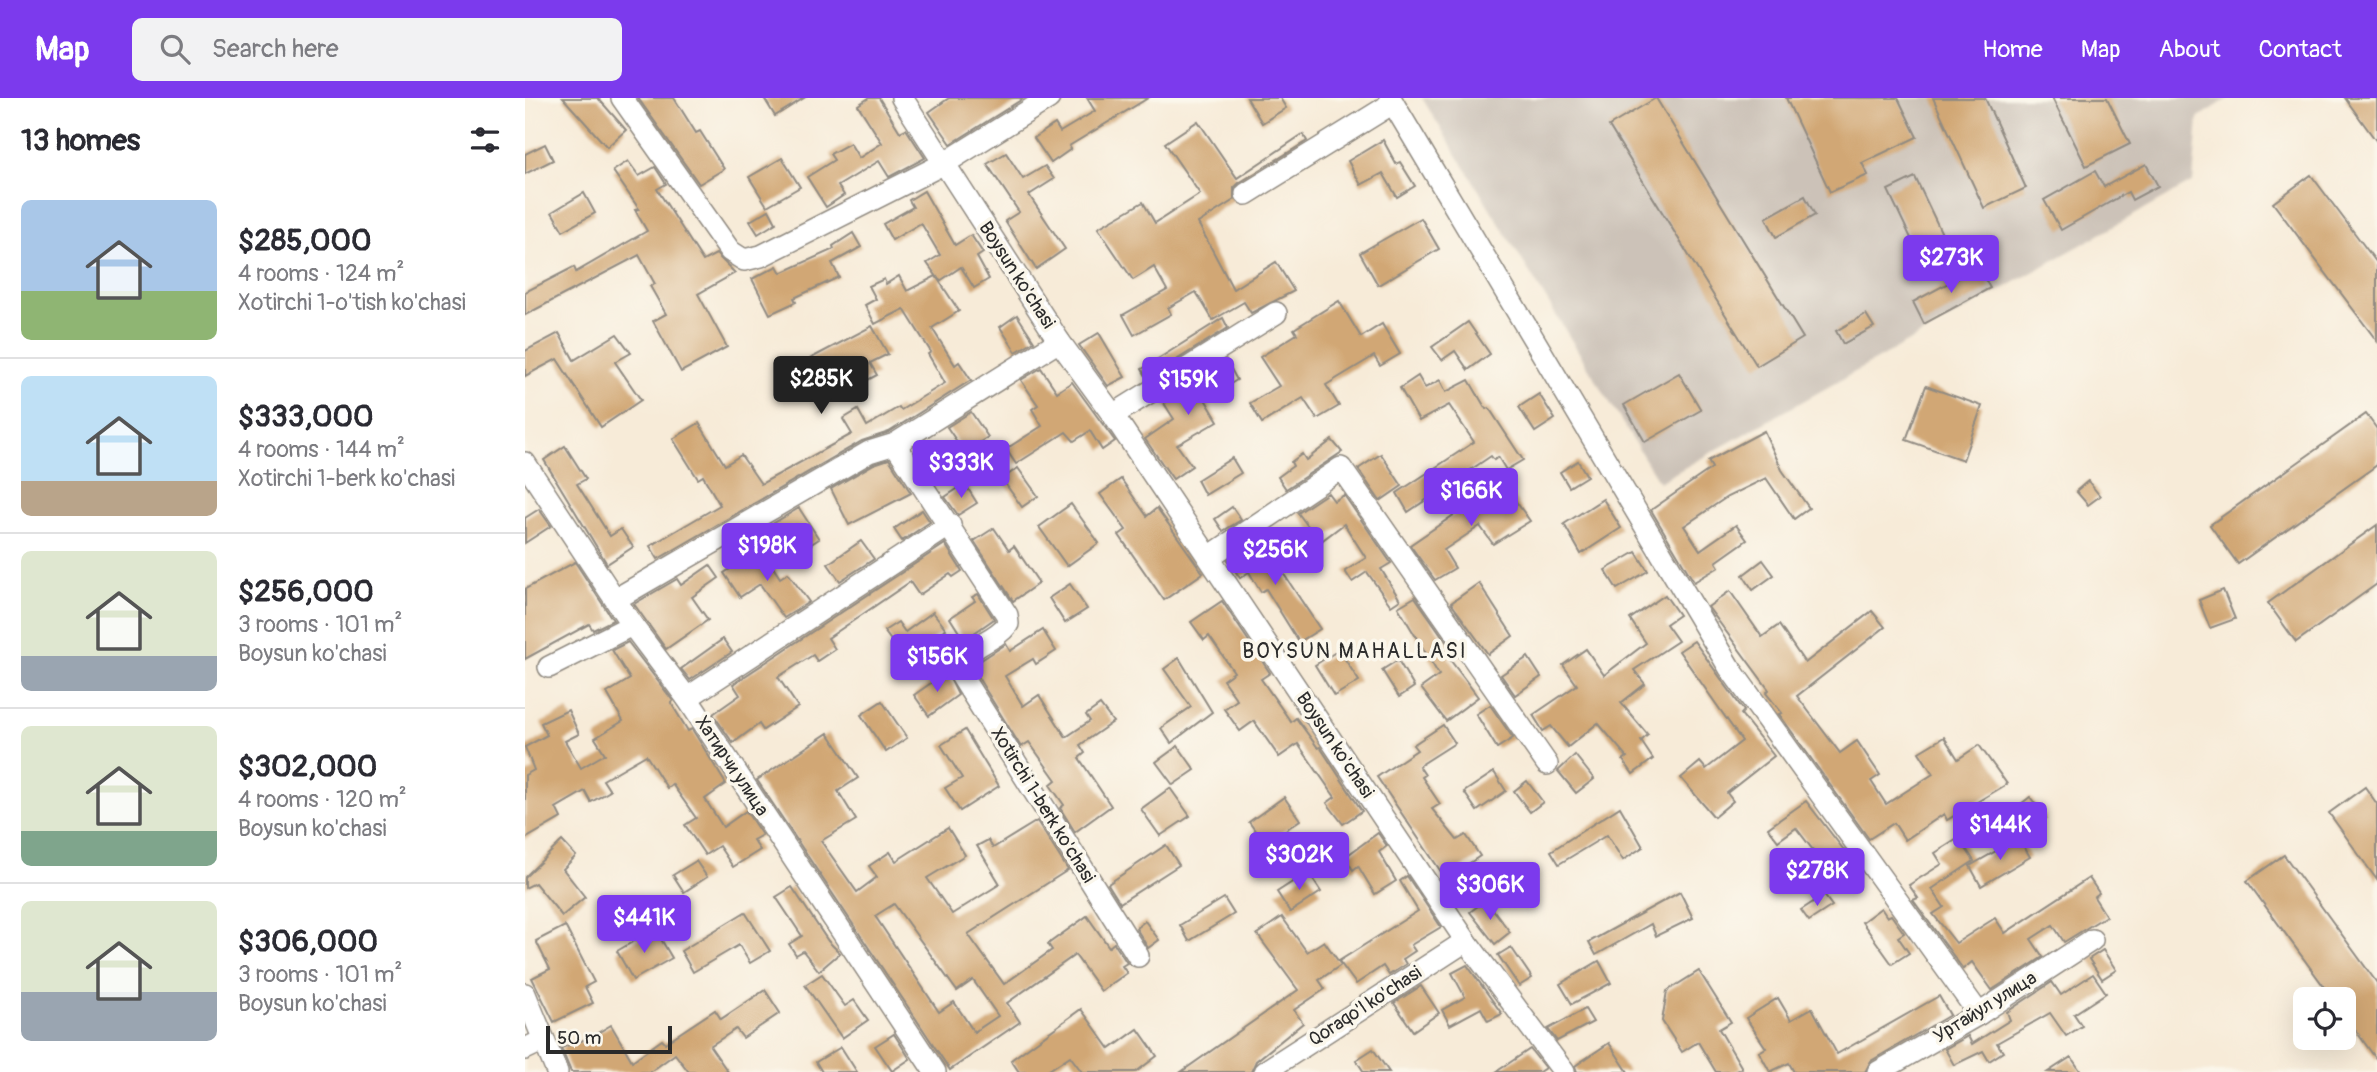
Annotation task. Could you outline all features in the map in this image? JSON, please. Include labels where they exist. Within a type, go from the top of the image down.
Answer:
[{"type":"street","points":[[622,98],[730,251],[744,260],[761,256],[945,163],[1049,98]]},
{"type":"street","name":"Boysun ko'chasi","points":[[902,98],[1059,341],[1113,415],[1466,941],[1564,1072]]},
{"type":"street","points":[[1246,194],[1391,101],[1729,667],[1979,1014]]},
{"type":"street","points":[[1113,415],[1276,313]]},
{"type":"street","points":[[616,599],[869,452],[895,444],[1059,341]]},
{"type":"street","name":"Xotirchi 1-berk ko'chasi","points":[[895,444],[1007,615],[1008,624],[1000,634],[967,652],[961,661],[960,674],[1138,956]]},
{"type":"street","name":"Хатирчи улица","points":[[525,463],[632,625],[687,698],[935,1072]]},
{"type":"street","points":[[1209,557],[1341,468],[1547,764]]},
{"type":"street","points":[[687,698],[950,525]]},
{"type":"street","points":[[549,667],[632,625]]},
{"type":"street","name":"Уртайул улица","points":[[1878,1072],[1979,1014],[2091,940]]},
{"type":"street","name":"Qoraqo'l ko'chasi","points":[[1264,1072],[1466,941]]},
{"type":"street","points":[[525,995],[534,1045],[557,1072]]},
{"type":"shaded area","points":[[1422,98],[2229,98],[2198,118],[2193,182],[1659,482]]},
{"type":"building","points":[[563,98],[598,98],[626,130],[607,147]]},
{"type":"building","points":[[638,98],[674,98],[696,133],[700,131],[724,169],[699,184]]},
{"type":"building","points":[[764,98],[804,98],[775,116]]},
{"type":"building","points":[[869,98],[879,98],[900,132],[906,129],[925,158],[889,177],[879,161],[838,186],[844,195],[826,207],[807,177],[834,160],[830,154],[850,143],[859,158],[882,143],[858,105]]},
{"type":"building","points":[[949,98],[1024,98],[951,144],[929,112]]},
{"type":"building","points":[[1087,98],[1148,98],[1069,146],[1071,149],[1051,163],[1034,138],[1055,124],[1060,132],[1095,111]]},
{"type":"building","points":[[1247,98],[1280,98],[1286,108],[1262,123]]},
{"type":"building","points":[[1656,98],[1803,338],[1757,366],[1609,126]]},
{"type":"building","points":[[1786,98],[1898,98],[1917,137],[1862,163],[1868,175],[1830,192]]},
{"type":"building","points":[[1933,98],[1985,98],[2026,188],[1984,208]]},
{"type":"building","points":[[2052,98],[2107,98],[2130,144],[2086,166]]},
{"type":"building","points":[[2345,98],[2377,98],[2377,142]]},
{"type":"building","points":[[1198,121],[1237,178],[1303,134],[1307,141],[1239,183],[1234,188],[1234,200],[1198,223],[1233,289],[1276,262],[1294,291],[1251,313],[1244,302],[1213,320],[1196,292],[1168,308],[1171,314],[1134,335],[1123,315],[1167,290],[1154,267],[1133,280],[1098,228],[1143,202],[1155,223],[1200,194],[1165,143]]},
{"type":"building","points":[[1383,140],[1396,164],[1400,162],[1415,186],[1397,197],[1383,173],[1361,185],[1348,161]]},
{"type":"building","points":[[545,144],[553,160],[525,174],[525,154]]},
{"type":"building","points":[[1006,153],[1023,179],[1045,166],[1054,179],[1029,195],[1065,249],[1036,269],[1005,221],[1019,212],[987,164]]},
{"type":"building","points":[[782,158],[800,187],[767,206],[749,177]]},
{"type":"building","points":[[628,161],[639,176],[655,167],[666,184],[657,189],[703,261],[716,254],[735,273],[698,294],[727,347],[681,372],[653,321],[666,314],[650,286],[655,284],[639,255],[525,315],[525,292],[574,267],[576,272],[647,231],[635,210],[639,209],[613,171]]},
{"type":"building","points":[[2146,164],[2158,186],[2132,200],[2128,192],[2061,230],[2044,200],[2095,171],[2104,187]]},
{"type":"building","points":[[2311,175],[2377,263],[2377,341],[2273,203]]},
{"type":"building","points":[[1915,177],[1944,238],[1917,251],[1888,190]]},
{"type":"building","points":[[924,191],[955,245],[971,235],[983,253],[977,257],[989,279],[974,288],[961,267],[940,281],[927,263],[940,255],[921,223],[892,240],[883,224],[913,207],[909,200]]},
{"type":"building","points":[[584,193],[595,213],[563,231],[552,212]]},
{"type":"building","points":[[1805,196],[1815,215],[1776,237],[1766,218]]},
{"type":"building","points":[[769,210],[776,223],[758,234],[750,221]]},
{"type":"building","points":[[1421,218],[1439,249],[1378,285],[1360,253]]},
{"type":"building","points":[[853,233],[861,247],[832,263],[839,277],[794,298],[796,302],[770,314],[752,279],[777,266],[781,273],[834,249],[833,246]]},
{"type":"building","points":[[1978,267],[1990,288],[1924,324],[1913,302]]},
{"type":"building","points":[[899,276],[907,291],[936,276],[959,311],[932,328],[955,365],[959,362],[971,380],[889,432],[862,441],[658,559],[650,546],[720,505],[703,476],[698,479],[673,439],[699,423],[725,465],[741,455],[761,484],[852,434],[843,419],[858,410],[867,426],[899,407],[901,410],[945,383],[928,354],[931,352],[904,309],[875,324],[865,305],[876,299],[869,286],[884,279],[886,284]]},
{"type":"building","points":[[1339,301],[1361,337],[1382,324],[1400,354],[1380,366],[1374,356],[1326,385],[1339,406],[1317,419],[1303,398],[1262,423],[1250,403],[1279,386],[1260,357],[1297,334],[1294,329]]},
{"type":"building","points":[[1866,314],[1874,327],[1843,344],[1836,331]]},
{"type":"building","points":[[1017,315],[1034,341],[1016,352],[1000,327]]},
{"type":"building","points":[[1223,318],[1228,328],[1147,378],[1142,369]]},
{"type":"building","points":[[1468,322],[1490,354],[1468,370],[1455,351],[1442,360],[1432,347]]},
{"type":"building","points":[[872,326],[888,354],[870,363],[877,375],[862,383],[859,377],[830,392],[822,378],[794,395],[781,374]]},
{"type":"building","points":[[559,333],[574,360],[617,334],[631,353],[615,362],[641,400],[601,427],[557,359],[525,376],[525,351]]},
{"type":"building","points":[[1099,333],[1125,377],[1108,386],[1079,345]]},
{"type":"building","points":[[1226,360],[1237,380],[1205,399],[1218,421],[1177,445],[1192,466],[1173,479],[1145,439],[1174,419],[1162,400]]},
{"type":"building","points":[[1041,368],[1057,392],[1072,382],[1115,441],[1102,450],[1090,431],[1074,441],[1066,432],[1016,464],[1006,449],[1042,426],[1032,409],[1038,405],[1021,380]]},
{"type":"building","points":[[1679,373],[1701,410],[1645,442],[1624,405]]},
{"type":"building","points":[[1418,376],[1425,388],[1440,380],[1446,392],[1469,380],[1486,409],[1489,408],[1523,460],[1506,470],[1498,457],[1494,460],[1491,456],[1408,512],[1397,493],[1474,442],[1449,405],[1419,421],[1400,388]]},
{"type":"building","points":[[1926,386],[1982,406],[1963,460],[1906,440]]},
{"type":"building","points":[[1539,394],[1555,419],[1535,432],[1519,407]]},
{"type":"building","points":[[971,412],[988,437],[964,452],[947,427]]},
{"type":"building","points":[[2366,414],[2377,429],[2377,465],[2238,564],[2210,525]]},
{"type":"building","points":[[1764,431],[1782,470],[1809,508],[1794,519],[1766,478],[1727,497],[1684,526],[1700,550],[1736,525],[1747,540],[1716,562],[1719,567],[1694,582],[1651,510],[1712,468],[1708,461]]},
{"type":"building","points":[[1332,440],[1342,452],[1286,489],[1278,477],[1293,466],[1291,462],[1302,454],[1306,460]]},
{"type":"building","points":[[565,446],[586,479],[577,484],[610,536],[621,529],[633,547],[607,564],[544,460]]},
{"type":"building","points":[[1381,454],[1402,486],[1380,501],[1358,469]]},
{"type":"building","points":[[1232,458],[1241,473],[1205,495],[1197,480]]},
{"type":"building","points":[[889,459],[911,493],[849,525],[831,489],[874,464]]},
{"type":"building","points":[[1578,461],[1587,476],[1569,487],[1560,472]]},
{"type":"building","points":[[1018,468],[1038,496],[1022,507],[1002,479]]},
{"type":"building","points":[[1121,479],[1147,516],[1157,508],[1203,573],[1164,600],[1119,535],[1126,530],[1100,494]]},
{"type":"building","points":[[2088,481],[2100,496],[2088,505],[2076,491]]},
{"type":"building","points":[[1502,482],[1530,521],[1493,544],[1480,526],[1444,550],[1455,568],[1435,580],[1410,545]]},
{"type":"building","points":[[965,484],[977,503],[958,515],[945,497]]},
{"type":"building","points":[[1328,493],[1334,501],[1344,495],[1391,563],[1381,569],[1400,600],[1391,606],[1367,572],[1352,582],[1345,571],[1366,558],[1344,524],[1320,542],[1298,513]]},
{"type":"building","points":[[1603,499],[1621,528],[1581,554],[1564,524]]},
{"type":"building","points":[[1071,504],[1099,543],[1067,566],[1039,527]]},
{"type":"building","points":[[1232,507],[1241,520],[1223,531],[1215,519]]},
{"type":"building","points":[[799,508],[819,539],[805,548],[792,526],[758,550],[749,538]]},
{"type":"building","points":[[539,509],[551,526],[525,543],[525,518]]},
{"type":"building","points":[[922,510],[930,522],[902,541],[894,529]]},
{"type":"building","points":[[2377,525],[2377,584],[2296,642],[2268,603]]},
{"type":"building","points":[[994,528],[1009,550],[1014,546],[1039,583],[1013,601],[974,541]]},
{"type":"building","points":[[1260,538],[1320,629],[1299,642],[1266,589],[1261,592],[1249,572],[1240,578],[1228,560]]},
{"type":"building","points":[[861,541],[874,559],[840,581],[828,564]]},
{"type":"building","points":[[945,544],[962,571],[953,577],[950,574],[919,595],[910,582],[828,638],[835,649],[817,661],[813,655],[778,677],[798,707],[763,730],[759,724],[733,743],[713,714],[740,695],[733,684]]},
{"type":"building","points":[[761,549],[780,578],[788,573],[809,602],[784,618],[760,584],[740,597],[724,573]]},
{"type":"building","points":[[1636,552],[1648,571],[1617,589],[1605,570]]},
{"type":"building","points":[[1763,560],[1774,575],[1753,590],[1743,575]]},
{"type":"building","points":[[575,562],[613,620],[593,630],[589,624],[525,659],[525,589]]},
{"type":"building","points":[[710,565],[719,578],[692,597],[708,620],[666,649],[634,604],[677,579],[681,585]]},
{"type":"building","points":[[1479,583],[1513,636],[1488,654],[1451,603]]},
{"type":"building","points":[[1070,584],[1087,609],[1065,623],[1049,598]]},
{"type":"building","points":[[2223,590],[2235,619],[2210,628],[2199,600]]},
{"type":"building","points":[[1730,591],[1762,637],[1779,625],[1805,663],[1872,611],[1885,627],[1797,696],[1840,753],[1857,741],[1880,775],[1871,781],[1886,804],[1933,774],[1919,752],[1944,737],[1958,759],[1979,745],[2007,784],[1947,820],[1944,814],[1905,840],[1894,823],[1869,839],[1779,714],[1782,713],[1766,693],[1769,690],[1708,607]]},
{"type":"building","points":[[978,594],[994,619],[964,640],[950,618],[975,601],[972,597]]},
{"type":"building","points":[[1665,595],[1679,615],[1666,624],[1678,641],[1634,670],[1645,684],[1621,703],[1648,735],[1641,741],[1653,759],[1633,774],[1623,760],[1627,757],[1598,723],[1568,747],[1551,726],[1543,731],[1533,715],[1577,685],[1563,665],[1586,649],[1604,675],[1646,643],[1630,619]]},
{"type":"building","points":[[1415,597],[1454,653],[1448,657],[1478,697],[1446,721],[1421,688],[1439,675],[1398,607]]},
{"type":"building","points":[[1222,601],[1270,673],[1261,679],[1291,722],[1296,718],[1318,748],[1320,747],[1362,811],[1343,824],[1327,803],[1335,797],[1298,744],[1279,757],[1254,721],[1240,731],[1224,709],[1237,700],[1223,680],[1234,672],[1209,636],[1204,640],[1191,622]]},
{"type":"building","points":[[933,612],[946,629],[905,659],[884,631],[898,622],[905,632]]},
{"type":"building","points":[[1043,630],[1056,651],[1036,664],[1033,659],[1005,676],[1023,706],[1039,695],[1066,737],[1090,721],[1086,715],[1100,705],[1113,722],[1080,745],[1085,753],[1079,758],[1111,806],[1075,832],[1060,808],[1064,805],[1050,785],[1056,780],[1029,742],[1021,747],[974,671],[980,661],[1006,644],[1010,651]]},
{"type":"building","points":[[723,639],[732,652],[690,680],[681,669]]},
{"type":"building","points":[[1694,641],[1744,711],[1741,714],[1774,756],[1727,793],[1733,801],[1714,817],[1681,778],[1700,762],[1706,769],[1742,741],[1679,651]]},
{"type":"building","points":[[628,642],[673,701],[671,703],[688,731],[692,729],[726,784],[705,799],[723,827],[746,811],[762,835],[753,840],[760,850],[733,867],[719,846],[705,855],[685,825],[696,818],[672,784],[667,788],[646,755],[603,780],[610,791],[591,802],[585,791],[556,808],[561,818],[525,839],[525,775],[534,770],[525,747],[547,735],[541,723],[568,710],[579,734],[565,741],[581,768],[605,754],[595,738],[623,721],[607,693],[630,679],[612,650]]},
{"type":"building","points":[[1339,650],[1359,681],[1334,696],[1315,665]]},
{"type":"building","points":[[1528,657],[1541,677],[1515,695],[1501,675]]},
{"type":"building","points":[[1179,658],[1212,712],[1171,743],[1161,728],[1191,707],[1164,669]]},
{"type":"building","points":[[1398,660],[1414,687],[1399,697],[1382,670]]},
{"type":"building","points":[[947,672],[958,695],[929,716],[914,695]]},
{"type":"building","points":[[882,701],[907,738],[886,752],[861,715]]},
{"type":"building","points":[[1490,705],[1513,738],[1497,748],[1476,714]]},
{"type":"building","points":[[1443,725],[1455,743],[1419,766],[1425,775],[1422,777],[1440,804],[1432,809],[1457,840],[1466,835],[1480,856],[1446,879],[1377,777],[1417,750],[1413,745]]},
{"type":"building","points":[[965,730],[999,786],[960,811],[945,788],[962,778],[941,745]]},
{"type":"building","points":[[828,733],[858,778],[838,791],[856,820],[821,841],[857,892],[877,877],[869,866],[890,852],[896,861],[948,828],[965,855],[927,878],[952,914],[1000,884],[977,846],[988,840],[993,848],[1037,821],[1068,870],[968,934],[1004,984],[1052,950],[1048,944],[1087,916],[1109,947],[1114,943],[1127,963],[1122,966],[1127,973],[1101,991],[1075,955],[1007,1003],[1020,1022],[950,1070],[757,780]],"holes":[[[894,904],[957,991],[973,980],[998,1016],[974,1032],[954,1002],[939,1012],[875,916]]]},
{"type":"building","points":[[1178,746],[1195,770],[1173,785],[1156,762]]},
{"type":"building","points":[[1575,755],[1594,779],[1576,793],[1558,771]]},
{"type":"building","points":[[1494,772],[1506,791],[1477,811],[1464,792]]},
{"type":"building","points":[[1527,781],[1543,802],[1530,812],[1514,791]]},
{"type":"building","points":[[2365,787],[2377,804],[2377,880],[2329,813]]},
{"type":"building","points":[[1170,788],[1190,816],[1160,836],[1141,809]]},
{"type":"building","points":[[1284,797],[1300,820],[1265,844],[1249,822]]},
{"type":"building","points":[[2030,797],[2046,818],[2031,829],[2016,808]]},
{"type":"building","points":[[1806,801],[1849,858],[1830,872],[1796,828],[1778,841],[1768,828]]},
{"type":"building","points":[[1620,807],[1643,847],[1623,860],[1607,835],[1559,864],[1551,851]]},
{"type":"building","points":[[1378,833],[1387,846],[1379,852],[1396,881],[1375,894],[1358,866],[1353,870],[1345,857]]},
{"type":"building","points":[[1959,838],[1974,861],[1932,889],[1944,907],[1933,914],[1956,943],[1995,918],[2005,933],[2089,878],[2099,893],[2094,897],[2106,916],[2064,942],[2053,925],[2031,939],[2043,957],[1992,990],[1972,962],[1963,969],[1913,900],[1918,898],[1909,885],[1942,864],[1935,853]]},
{"type":"building","points":[[2019,838],[2030,857],[1981,886],[1970,866]]},
{"type":"building","points":[[562,841],[576,856],[563,869],[585,897],[562,916],[535,883],[525,888],[525,877]]},
{"type":"building","points":[[1166,845],[1179,865],[1120,903],[1108,884]]},
{"type":"building","points":[[2284,855],[2377,983],[2377,1060],[2356,1031],[2356,987],[2324,987],[2247,881]]},
{"type":"building","points":[[696,861],[707,877],[684,892],[673,875]]},
{"type":"building","points":[[1308,872],[1321,892],[1290,912],[1277,892]]},
{"type":"building","points":[[1407,876],[1441,927],[1411,945],[1415,951],[1403,959],[1406,964],[1389,975],[1383,966],[1356,984],[1339,961],[1418,911],[1400,881]]},
{"type":"building","points":[[792,887],[828,941],[840,953],[819,971],[803,951],[796,955],[789,944],[802,936],[776,897]]},
{"type":"building","points":[[1680,892],[1693,918],[1656,936],[1651,924],[1596,955],[1589,942]]},
{"type":"building","points":[[1824,895],[1832,906],[1809,921],[1801,910]]},
{"type":"building","points":[[1224,898],[1234,914],[1189,941],[1180,925]]},
{"type":"building","points":[[1486,900],[1510,932],[1495,944],[1470,912]]},
{"type":"building","points":[[1881,908],[1887,917],[1891,915],[1904,933],[1898,937],[1909,953],[1892,964],[1862,922]]},
{"type":"building","points":[[745,912],[770,951],[750,963],[739,945],[693,972],[681,951]]},
{"type":"building","points":[[1282,917],[1307,952],[1324,941],[1341,965],[1319,980],[1325,989],[1294,1010],[1303,1023],[1256,1061],[1251,1072],[1181,1072],[1298,990],[1257,934]]},
{"type":"building","points":[[1145,921],[1159,940],[1148,948],[1136,928]]},
{"type":"building","points":[[565,926],[594,982],[585,987],[593,1003],[554,1022],[532,978],[550,969],[536,941]]},
{"type":"building","points":[[655,929],[672,958],[633,980],[617,951]]},
{"type":"building","points":[[1511,947],[1532,978],[1519,986],[1498,955]]},
{"type":"building","points":[[2103,950],[2116,970],[2102,979],[2089,959]]},
{"type":"building","points":[[1599,961],[1611,983],[1572,1004],[1560,984]]},
{"type":"building","points":[[1467,965],[1502,1014],[1488,1021],[1481,1008],[1450,1025],[1442,1010],[1465,997],[1452,973]]},
{"type":"building","points":[[1699,971],[1731,1022],[1719,1029],[1742,1068],[1734,1072],[1716,1072],[1698,1042],[1682,1052],[1662,1021],[1667,991]]},
{"type":"building","points":[[822,974],[845,1006],[854,1000],[868,1020],[842,1038],[805,985]]},
{"type":"building","points":[[2093,974],[2106,993],[2074,1014],[2082,1026],[2066,1036],[2050,1013],[1997,1043],[2003,1052],[1989,1061],[1983,1051],[1954,1065],[1945,1049],[1968,1036],[1972,1044],[2010,1020],[2007,1012],[2052,982],[2061,995]]},
{"type":"building","points":[[1421,986],[1439,1013],[1413,1031],[1394,1003]]},
{"type":"building","points":[[765,990],[780,1013],[743,1038],[736,1029],[710,1046],[728,1072],[689,1072],[675,1054],[650,1072],[571,1072],[561,1048],[589,1038],[611,1025],[632,1061],[662,1040],[665,1043],[715,1010],[721,1019]]},
{"type":"building","points":[[1939,996],[1950,1015],[1871,1061],[1865,1072],[1794,1072],[1789,1063],[1770,1072],[1759,1052],[1766,1048],[1746,1018],[1778,998],[1791,1020],[1812,1008],[1837,1054]]},
{"type":"building","points":[[1081,1009],[1110,1049],[1138,1029],[1157,1056],[1136,1072],[1082,1072],[1070,1056],[1046,1072],[1019,1072],[1011,1060]]},
{"type":"building","points":[[1585,1009],[1593,1022],[1557,1041],[1548,1029]]},
{"type":"building","points":[[894,1034],[910,1059],[892,1071],[875,1046]]},
{"type":"building","points":[[1609,1043],[1628,1072],[1577,1072],[1575,1066]]},
{"type":"building","points":[[841,1047],[857,1072],[822,1072],[816,1062]]},
{"type":"building","points":[[1373,1049],[1389,1072],[1364,1072],[1356,1060]]},
{"type":"building","points":[[1530,1049],[1545,1068],[1539,1072],[1496,1072]]},
{"type":"building","points":[[2071,1057],[2081,1072],[2048,1072]]},
{"type":"district","name":"BOYSUN MAHALLASI","points":[[1355,651]]}]
